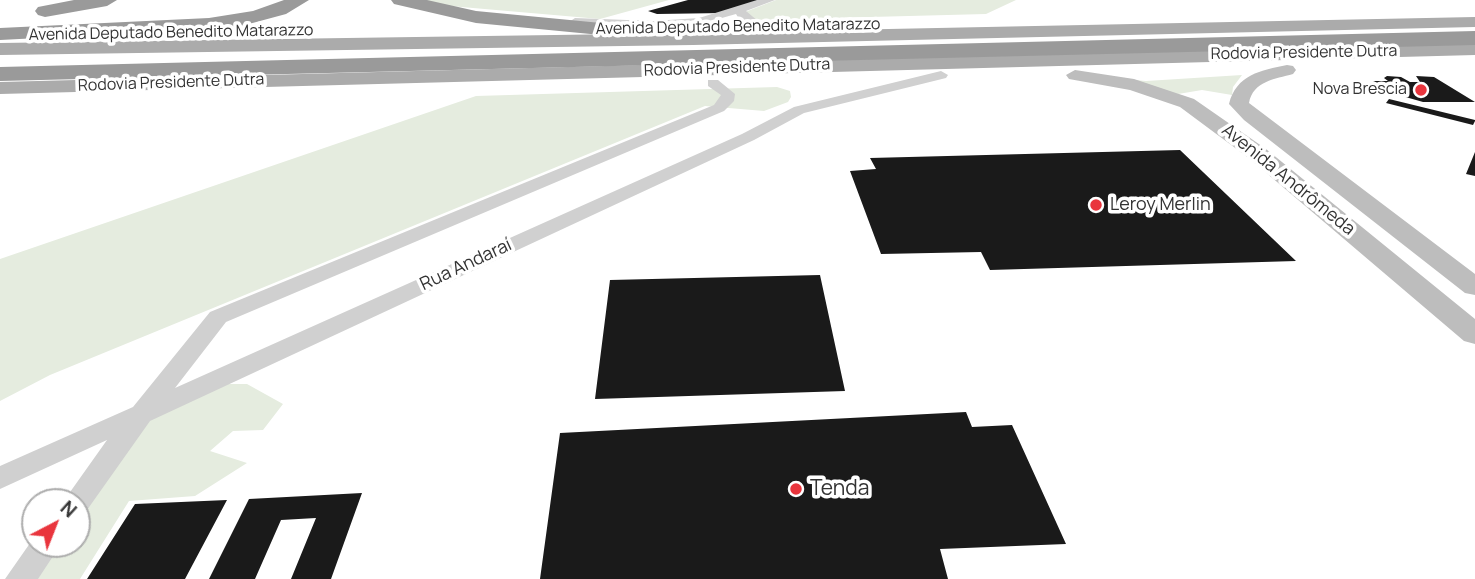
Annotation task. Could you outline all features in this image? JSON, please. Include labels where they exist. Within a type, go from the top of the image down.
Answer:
[{"type":"highway","points":[[9,21],[50,0]]},
{"type":"highway","points":[[9,21],[66,0]]},
{"type":"highway","points":[[9,21],[96,0]]},
{"type":"highway","points":[[9,21],[107,0]]},
{"type":"highway","points":[[9,21],[191,25],[245,19],[278,10],[299,0]]},
{"type":"highway","points":[[401,0],[444,11],[512,22],[601,29]]},
{"type":"highway","name":"Rodovia Presidente Dutra","points":[[0,57],[1475,29]]},
{"type":"highway","name":"Rodovia Presidente Dutra","points":[[0,74],[1475,38]]},
{"type":"highway","points":[[0,57],[223,45]]},
{"type":"main road","name":"Avenida Deputado Benedito Matarazzo","points":[[9,21],[601,29],[1475,13]]},
{"type":"main road","points":[[1059,21],[1337,25]]},
{"type":"main road","name":"Rodovia Presidente Dutra","points":[[0,49],[693,39],[1475,22]]},
{"type":"main road","name":"Rodovia Presidente Dutra","points":[[0,88],[1475,49]]},
{"type":"main road","points":[[0,101],[941,75],[1076,75],[1475,64]]},
{"type":"main road","name":"Avenida Andrômeda","points":[[1287,70],[1253,80],[1223,100],[1251,116],[1475,287]]},
{"type":"main road","name":"Avenida Andrômeda","points":[[1076,75],[1134,85],[1188,103],[1258,154],[1475,334]]},
{"type":"main road","points":[[1188,103],[1198,98],[1223,100]]},
{"type":"street","points":[[444,11],[653,25],[699,21],[769,0]]},
{"type":"street","points":[[740,10],[743,17],[759,27]]},
{"type":"street","name":"Rua Andaraí","points":[[0,478],[748,137],[799,110],[854,94],[941,75]]},
{"type":"street","points":[[87,488],[218,317],[719,108],[727,101],[728,94],[713,83]]},
{"type":"street","points":[[20,579],[36,558]]},
{"type":"shaded area","points":[[420,0],[669,0],[600,19],[450,6]]},
{"type":"shaded area","points":[[776,0],[1016,0],[986,14],[754,20],[745,12]]},
{"type":"shaded area","points":[[1242,75],[1233,87],[1232,95],[1202,90],[1178,94],[1114,78],[1146,81]]},
{"type":"shaded area","points":[[777,87],[790,91],[788,102],[764,111],[705,106],[50,375],[0,401],[0,259],[476,96]]},
{"type":"shaded area","points":[[218,384],[247,384],[283,404],[263,430],[233,431],[210,451],[247,463],[195,496],[129,501],[80,579],[31,579],[46,558],[91,558],[91,496],[148,417]]},
{"type":"building","points":[[688,0],[759,0],[724,13],[657,14],[648,11]]},
{"type":"building","name":"Nova Brescia","points":[[1416,76],[1434,77],[1475,102],[1423,102],[1374,88],[1377,83],[1373,81],[1388,81],[1384,78],[1401,77],[1410,82],[1420,82]]},
{"type":"building","points":[[1389,99],[1475,121],[1473,125],[1386,103]]},
{"type":"building","name":"Leroy Merlin","points":[[1180,150],[1296,261],[990,270],[981,252],[881,254],[850,171],[876,169],[870,158]]},
{"type":"building","points":[[1475,152],[1475,176],[1466,174]]},
{"type":"building","points":[[820,275],[845,391],[595,399],[610,280]]},
{"type":"building","name":"Tenda","points":[[966,412],[972,427],[1012,425],[1066,544],[940,549],[948,579],[540,579],[560,433]]},
{"type":"building","points":[[362,493],[331,579],[291,579],[316,518],[281,520],[255,579],[209,579],[249,499]]},
{"type":"building","points":[[227,500],[185,579],[87,579],[135,504]]},
{"type":"place","name":"Nova Brescia","points":[[1421,90]]},
{"type":"place","name":"Leroy Merlin","points":[[1096,205]]},
{"type":"place","name":"Tenda","points":[[796,489]]}]
